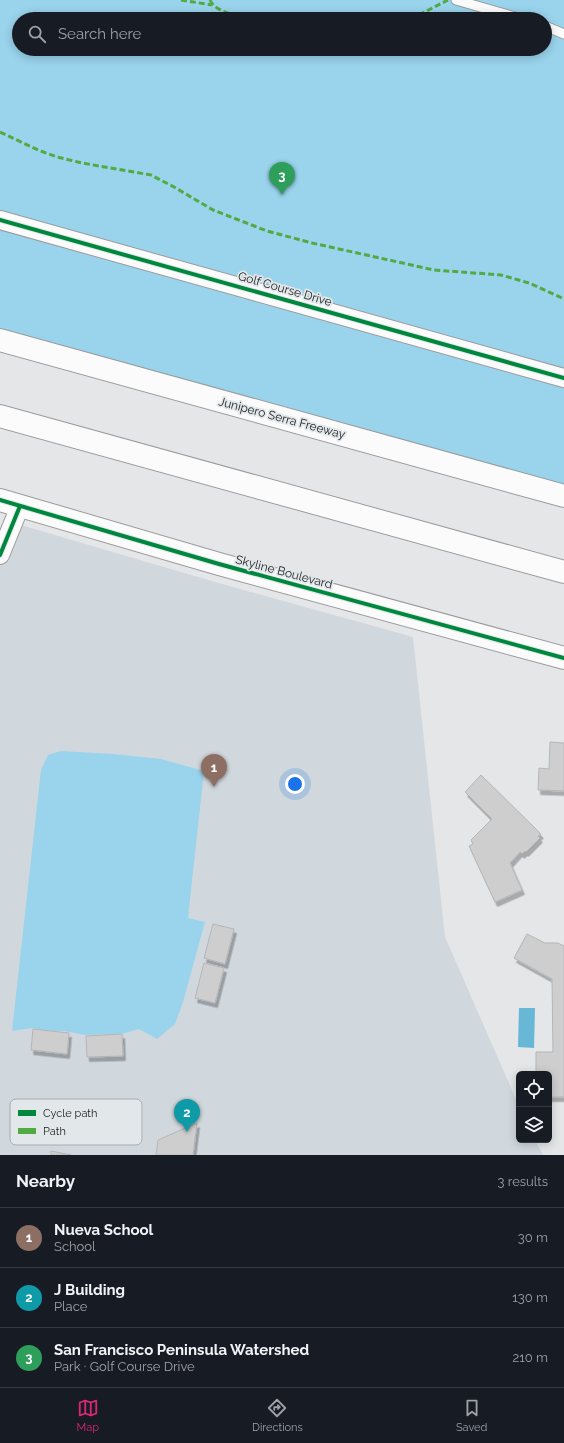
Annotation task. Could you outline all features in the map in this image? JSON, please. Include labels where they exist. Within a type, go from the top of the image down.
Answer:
[{"type":"main road","name":"Junipero Serra Freeway","points":[[0,340],[564,496]]},
{"type":"main road","points":[[0,416],[564,572]]},
{"type":"main road","name":"Skyline Boulevard","points":[[10,503],[219,564],[564,658]]},
{"type":"street","name":"Golf Course Drive","points":[[0,220],[564,378]]},
{"type":"street","points":[[0,555],[10,503]]},
{"type":"lane","points":[[456,0],[498,12]]},
{"type":"lane","points":[[552,29],[564,34]]},
{"type":"shaded area","points":[[0,0],[564,0],[564,496],[0,340]]},
{"type":"shaded area","points":[[14,523],[215,582],[413,637],[445,937],[516,1099],[516,1143],[537,1143],[543,1155],[0,1155],[0,550]]},
{"type":"shaded area","points":[[61,751],[161,759],[204,771],[188,918],[205,922],[183,1002],[175,1024],[157,1039],[139,1029],[121,1034],[85,1035],[64,1031],[46,1031],[32,1028],[12,1031],[41,770],[48,755]]},
{"type":"shaded area","points":[[519,1008],[535,1008],[534,1048],[518,1047]]},
{"type":"building","points":[[550,742],[564,743],[564,791],[538,790],[539,768],[549,769]]},
{"type":"building","points":[[481,775],[541,834],[538,836],[540,838],[526,852],[525,851],[522,854],[520,852],[510,863],[522,890],[495,902],[469,846],[473,844],[471,840],[492,819],[465,792]]},
{"type":"building","points":[[213,924],[234,929],[225,964],[204,958]]},
{"type":"building","points":[[527,934],[545,943],[558,943],[564,946],[564,1097],[552,1097],[552,1071],[536,1071],[536,1052],[553,1052],[552,979],[514,958]]},
{"type":"building","points":[[204,963],[224,968],[215,1003],[195,998]]},
{"type":"building","points":[[33,1029],[69,1033],[67,1054],[31,1050]]},
{"type":"building","points":[[122,1034],[123,1056],[87,1057],[86,1036]]},
{"type":"building","points":[[197,1123],[193,1155],[156,1155],[158,1140]]},
{"type":"building","points":[[51,1151],[71,1155],[51,1155]]},
{"type":"marked path","points":[[181,0],[212,5]]},
{"type":"marked path","points":[[210,0],[214,5],[225,12]]},
{"type":"marked path","points":[[425,12],[448,0]]},
{"type":"marked path","points":[[0,132],[38,150],[57,157],[151,175],[213,210],[267,231],[312,243],[434,270],[501,275],[529,283],[564,299]]},
{"type":"cycle path","points":[[0,220],[564,378]]},
{"type":"cycle path","points":[[0,500],[219,564],[564,658]]},
{"type":"cycle path","points":[[0,555],[20,506]]},
{"type":"place","name":"San Francisco Peninsula Watershed","points":[[282,195]]},
{"type":"place","name":"Nueva School","points":[[214,787]]},
{"type":"place","name":"J Building","points":[[187,1132]]}]
